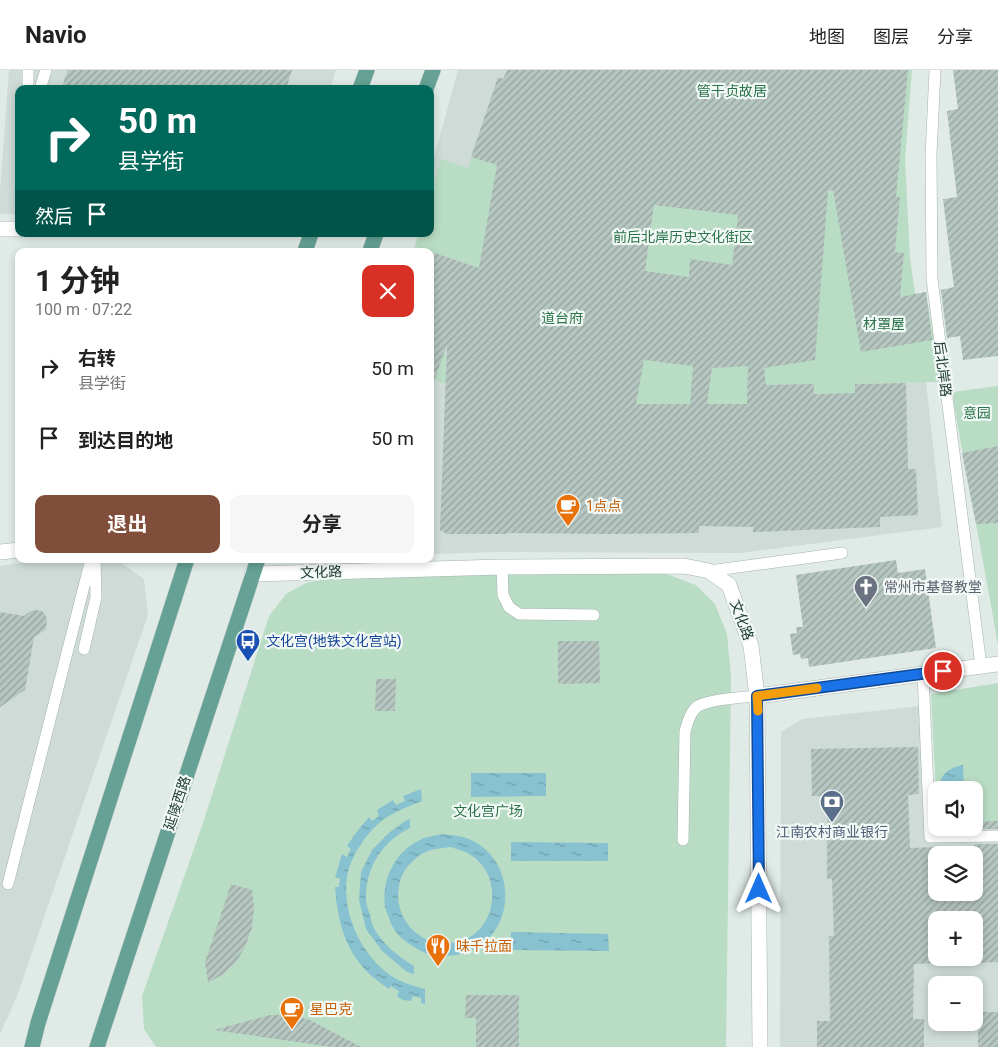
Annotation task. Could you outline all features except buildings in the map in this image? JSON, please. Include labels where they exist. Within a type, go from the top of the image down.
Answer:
[{"type":"main road","points":[[361,85],[366,70]]},
{"type":"main road","points":[[427,85],[433,70]]},
{"type":"main road","points":[[32,1047],[184,563]]},
{"type":"main road","name":"延陵西路","points":[[97,1047],[256,563]]},
{"type":"street","points":[[0,229],[15,228]]},
{"type":"street","points":[[0,552],[15,550]]},
{"type":"street","name":"文化路","points":[[252,574],[684,566],[709,571],[729,585],[751,646],[757,696],[760,1047]]},
{"type":"street","points":[[757,696],[998,664]]},
{"type":"lane","points":[[28,70],[28,85]]},
{"type":"lane","points":[[41,85],[46,70]]},
{"type":"lane","name":"后北岸路","points":[[935,70],[931,155],[932,279],[982,666]]},
{"type":"lane","points":[[709,571],[842,553]]},
{"type":"lane","points":[[8,884],[90,563]]},
{"type":"lane","points":[[84,649],[96,597],[95,563]]},
{"type":"lane","points":[[502,568],[503,595],[509,607],[519,614],[594,615]]},
{"type":"lane","points":[[923,674],[930,837],[998,836]]},
{"type":"lane","points":[[683,840],[686,730],[690,716],[698,706],[715,701],[757,696]]},
{"type":"shaded area","points":[[9,70],[336,70],[331,85],[15,85],[15,214],[0,214]]},
{"type":"shaded area","points":[[458,70],[567,70],[746,387],[926,382],[942,527],[741,553],[498,552],[434,554],[434,248],[414,248],[417,237],[434,237],[434,157]]},
{"type":"shaded area","points":[[19,563],[121,563],[144,579],[148,615],[17,996],[0,1034],[0,566]]},
{"type":"shaded area","points":[[920,706],[925,828],[928,828],[928,836],[983,836],[983,827],[998,827],[998,1047],[780,1047],[781,732],[802,719]]},
{"type":"green space","name":"前后北岸历史文化街区","points":[[565,70],[912,70],[905,159],[910,258],[915,294],[926,292],[939,382],[856,384],[855,393],[747,395],[747,404],[559,404],[447,384],[435,380],[434,359],[436,351],[448,355],[470,265],[434,253],[434,248],[415,246],[418,237],[434,237],[434,183],[441,159],[468,168],[471,157],[507,168]]},
{"type":"green space","name":"意园","points":[[998,386],[998,646],[952,392]]},
{"type":"green space","name":"文化宫广场","points":[[664,573],[696,585],[715,604],[727,634],[731,676],[726,1047],[156,1047],[144,1029],[142,996],[203,823],[269,616],[286,594],[306,583],[335,577]]},
{"type":"green space","points":[[998,683],[998,827],[983,827],[983,781],[935,781],[931,694]]},
{"type":"water","points":[[963,765],[964,781],[941,781],[943,776],[953,768]]},
{"type":"water","points":[[471,773],[546,773],[546,796],[471,797]]},
{"type":"water","points":[[421,789],[422,801],[383,820],[363,841],[354,855],[347,877],[346,891],[350,918],[362,944],[379,966],[390,975],[407,984],[425,989],[425,1004],[421,1003],[421,998],[413,996],[411,1001],[403,1000],[397,996],[399,991],[391,986],[389,989],[371,975],[355,957],[342,929],[335,887],[339,887],[340,878],[335,878],[342,854],[347,857],[351,849],[347,846],[369,817],[372,821],[379,816],[377,810],[393,800],[396,805],[405,801],[403,796]]},
{"type":"water","points":[[410,819],[410,828],[384,848],[372,866],[366,888],[366,899],[376,932],[390,949],[414,966],[414,974],[407,972],[382,951],[366,929],[359,900],[361,872],[372,850],[390,832]]},
{"type":"water","points":[[441,834],[455,835],[468,839],[477,843],[488,852],[497,863],[505,890],[505,904],[502,917],[486,941],[468,952],[451,956],[428,954],[419,950],[398,934],[392,926],[385,907],[384,896],[385,886],[392,867],[405,850],[424,838]],"holes":[[[451,847],[463,851],[481,863],[490,879],[492,888],[491,907],[484,924],[473,935],[458,942],[439,943],[419,935],[404,919],[398,898],[399,887],[405,870],[418,857],[426,852]]]},
{"type":"water","points":[[511,842],[608,843],[608,861],[511,861]]},
{"type":"water","points":[[511,932],[608,934],[609,951],[510,950]]},
{"type":"slow traffic","points":[[758,711],[757,696],[817,688]]},
{"type":"place","name":"1点点","points":[[568,527]]},
{"type":"place","name":"常州市基督教堂","points":[[866,608]]},
{"type":"place","name":"文化宫(地铁文化宫站)","points":[[248,662]]},
{"type":"place","name":"江南农村商业银行","points":[[832,823]]},
{"type":"place","name":"味千拉面","points":[[438,967]]},
{"type":"place","name":"星巴克","points":[[292,1030]]},
{"type":"route","points":[[759,889],[757,696],[943,671]]},
{"type":"park label","name":"管干贞故居","points":[[732,91]]},
{"type":"park label","name":"道台府","points":[[562,318]]},
{"type":"park label","name":"材罩屋","points":[[884,324]]}]
